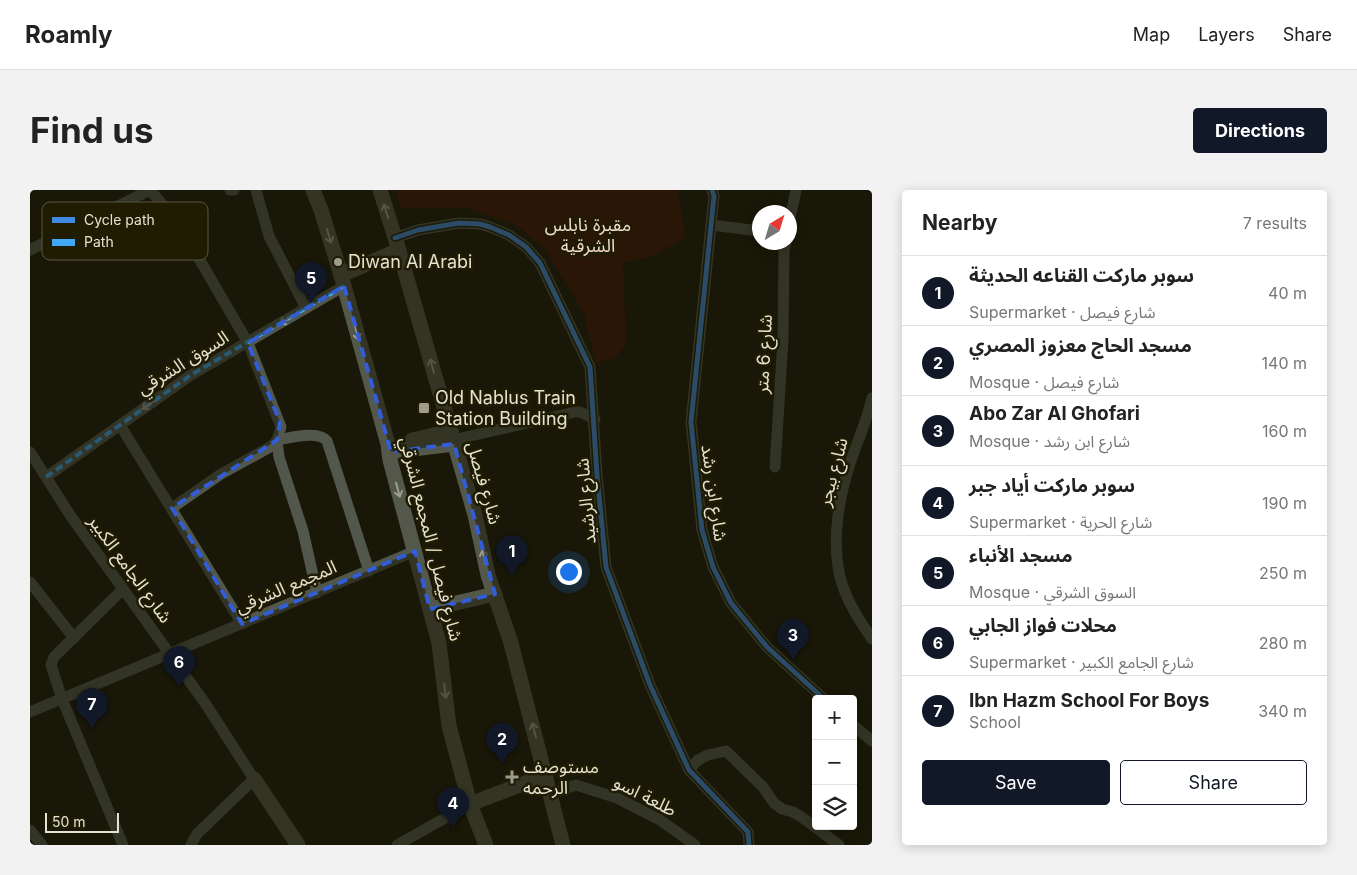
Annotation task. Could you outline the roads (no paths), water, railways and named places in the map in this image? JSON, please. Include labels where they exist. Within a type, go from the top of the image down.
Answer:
[{"type":"main road","name":"شارع فيصل / المجمع الشرقي","points":[[312,190],[321,210],[389,448],[439,643],[449,726],[470,804],[486,845]]},
{"type":"main road","name":"شارع فيصل","points":[[380,190],[475,515],[488,575],[511,643],[563,845]]},
{"type":"main road","points":[[342,281],[397,244]]},
{"type":"main road","points":[[389,448],[453,439]]},
{"type":"main road","points":[[430,609],[495,594]]},
{"type":"main road","points":[[470,804],[546,775]]},
{"type":"main road","points":[[254,779],[298,845]]},
{"type":"street","points":[[126,202],[150,190],[160,202]]},
{"type":"street","points":[[256,190],[269,236],[306,308]]},
{"type":"street","name":"شارع ابن رشد","points":[[712,190],[714,196],[691,422],[702,530],[713,567],[731,603],[767,647],[820,695]]},
{"type":"street","points":[[793,205],[796,190]]},
{"type":"street","name":"شارع الرشيد","points":[[397,244],[418,230],[459,223],[480,224],[509,235],[526,247],[540,263],[590,367],[597,475],[606,567],[650,685],[690,770],[748,832],[749,845]]},
{"type":"street","points":[[711,225],[752,230]]},
{"type":"street","points":[[30,250],[42,244]]},
{"type":"street","name":"شارع 6 متر","points":[[775,467],[783,339],[784,250]]},
{"type":"street","points":[[172,508],[221,474],[272,446],[280,433],[280,422],[248,342],[200,260]]},
{"type":"street","name":"السوق الشرقي","points":[[46,477],[191,375],[306,308],[342,281]]},
{"type":"street","name":"شارع بيجر","points":[[872,398],[843,486],[837,542],[838,565],[843,584],[852,605],[872,639]]},
{"type":"street","points":[[453,439],[575,412],[580,412],[594,419]]},
{"type":"street","points":[[120,425],[242,624]]},
{"type":"street","points":[[277,440],[315,435],[322,436],[327,441],[368,571]]},
{"type":"street","points":[[277,440],[279,457],[303,531],[316,592]]},
{"type":"street","name":"شارع الجامع الكبير","points":[[30,452],[70,515],[205,704],[254,779]]},
{"type":"street","name":"المجمع الشرقي","points":[[30,712],[415,551]]},
{"type":"street","points":[[30,582],[74,638]]},
{"type":"street","points":[[123,589],[54,657],[51,665],[62,699],[123,845]]},
{"type":"street","points":[[857,728],[872,741]]},
{"type":"street","points":[[690,770],[698,760],[708,755],[726,751],[763,787],[774,803],[782,809],[793,812],[803,818],[839,845]]},
{"type":"street","points":[[192,845],[197,834],[254,779]]},
{"type":"street","name":"طلعة اسو","points":[[551,794],[576,785],[617,798],[660,820],[695,845]]},
{"type":"street","points":[[397,845],[470,804]]},
{"type":"street","points":[[30,830],[42,845]]},
{"type":"place","name":"Diwan Al Arabi","points":[[338,262]]},
{"type":"place","name":"مسجد الأنباء","points":[[311,303]]},
{"type":"place","name":"Old Nablus Train Station Building","points":[[424,408]]},
{"type":"place","name":"سوبر ماركت القناعه الحديثة","points":[[512,576]]},
{"type":"place","name":"Abo Zar Al Ghofari","points":[[793,660]]},
{"type":"place","name":"محلات فواز الجابي","points":[[179,687]]},
{"type":"place","name":"Ibn Hazm School For Boys","points":[[92,729]]},
{"type":"place","name":"مسجد الحاج معزوز المصري","points":[[502,764]]},
{"type":"place","name":"مستوصف الرحمه","points":[[512,777]]},
{"type":"place","name":"سوبر ماركت أياد جبر","points":[[453,828]]},
{"type":"park label","name":"مقبرة نابلس الشرقية","points":[[588,235]]}]
